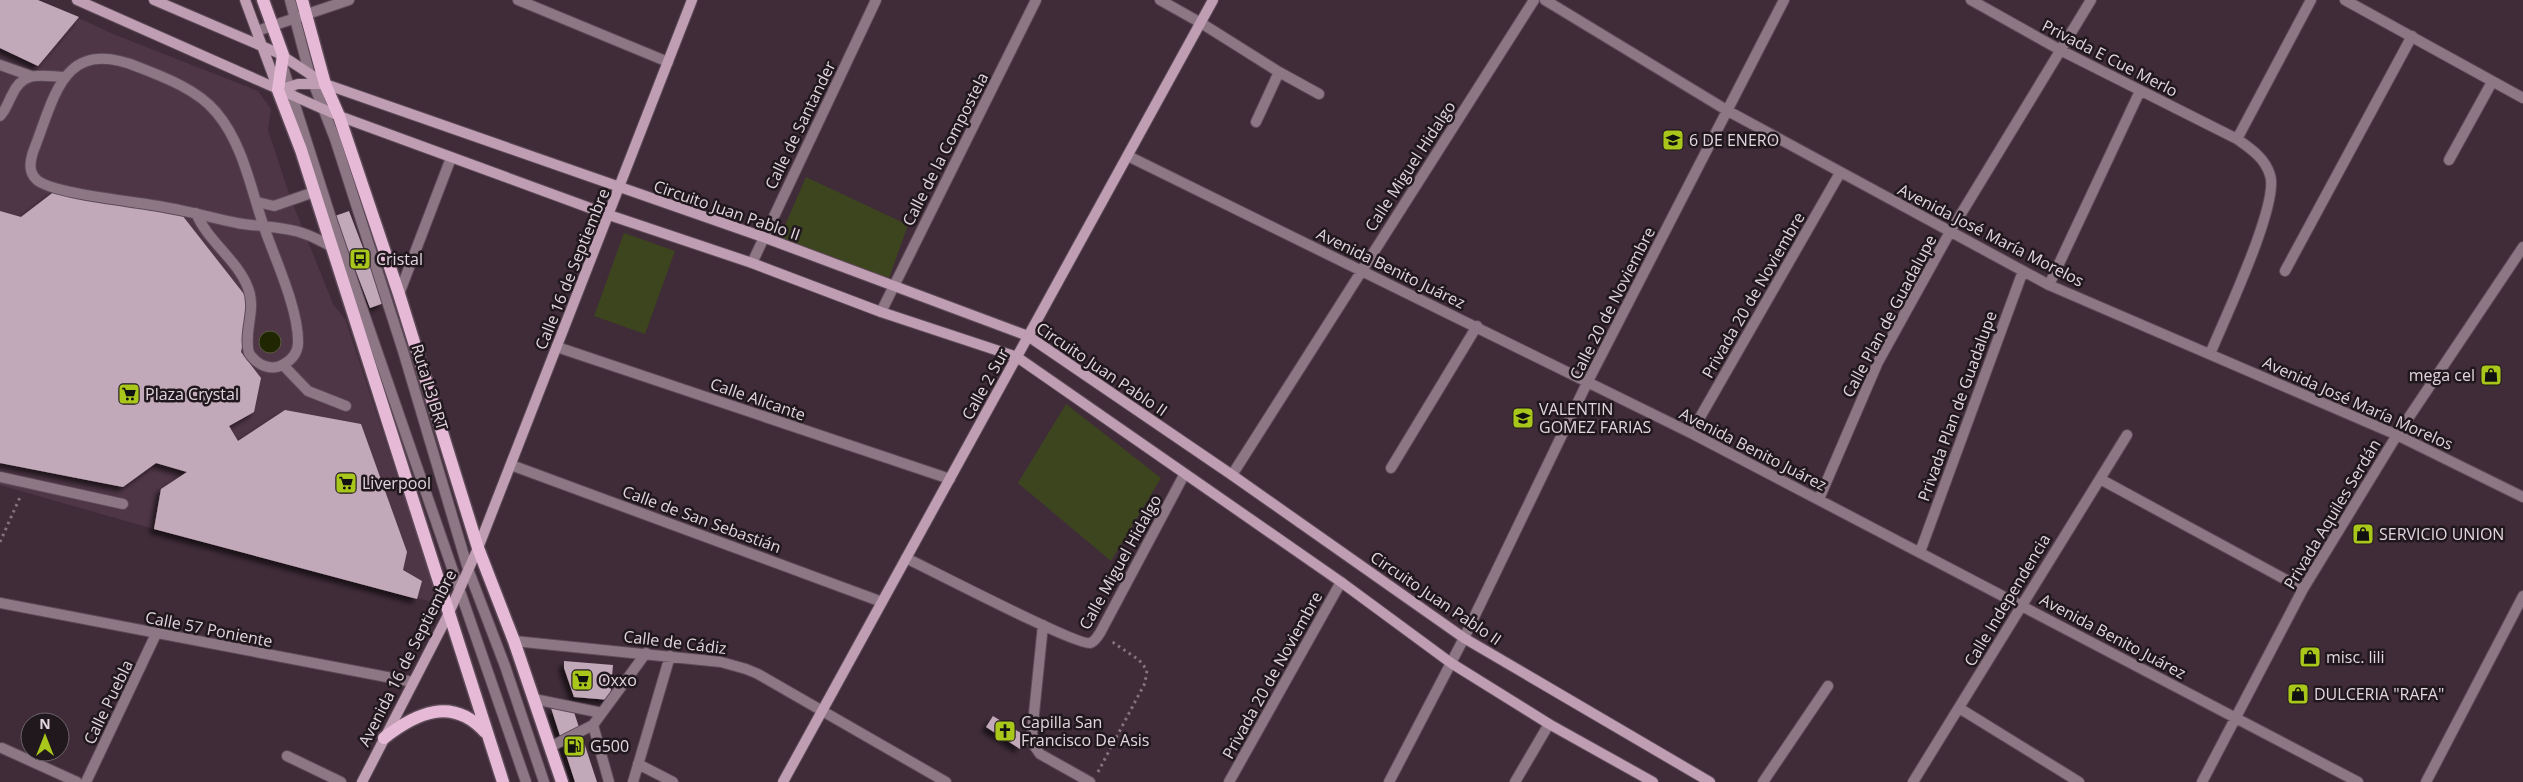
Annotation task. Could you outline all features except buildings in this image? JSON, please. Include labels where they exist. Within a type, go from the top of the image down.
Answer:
[{"type":"main road","points":[[77,0],[287,91],[339,116],[609,215],[752,263],[881,312],[1017,357],[1184,475],[1341,582],[1451,663],[1549,724],[1653,782]]},
{"type":"main road","name":"Circuito Juan Pablo II","points":[[154,0],[262,46],[309,72],[320,83],[763,237],[892,287],[1028,336],[1232,475],[1464,638],[1710,782]]},
{"type":"main road","points":[[245,0],[262,46],[287,91]]},
{"type":"main road","points":[[263,0],[284,58],[287,91],[314,192],[503,782]]},
{"type":"main road","points":[[302,0],[297,17],[320,83],[339,116],[399,294],[478,548],[514,641],[562,782]]},
{"type":"main road","name":"Calle 16 de Septiembre","points":[[478,548],[692,0]]},
{"type":"main road","name":"Calle 2 Sur","points":[[783,782],[1213,0]]},
{"type":"main road","name":"Circuito Juan Pablo II","points":[[287,91],[320,83]]},
{"type":"main road","name":"Avenida 16 de Septiembre","points":[[362,782],[448,615],[478,548]]},
{"type":"main road","points":[[384,738],[405,722],[418,716],[446,712],[466,716],[488,736]]},
{"type":"street","points":[[259,0],[273,25]]},
{"type":"street","points":[[269,0],[273,25]]},
{"type":"street","points":[[282,0],[297,17]]},
{"type":"street","points":[[290,0],[297,17],[309,72]]},
{"type":"street","points":[[256,31],[349,0]]},
{"type":"street","points":[[518,0],[668,62]]},
{"type":"street","name":"Calle de Santander","points":[[752,263],[876,0]]},
{"type":"street","name":"Calle de la Compostela","points":[[881,312],[1036,0]]},
{"type":"street","points":[[1160,0],[1319,94]]},
{"type":"street","name":"Calle Miguel Hidalgo","points":[[1232,475],[1534,0]]},
{"type":"street","name":"Avenida José María Morelos","points":[[1545,0],[1728,112],[2049,285],[2397,435],[2523,497]]},
{"type":"street","name":"Calle 20 de Noviembre","points":[[1389,782],[1464,638],[1587,383],[1784,0]]},
{"type":"street","name":"Privada E Cue Merlo","points":[[1971,0],[2062,51],[2237,139],[2262,159],[2271,176],[2266,215],[2210,354]]},
{"type":"street","name":"Calle Plan de Guadalupe","points":[[1819,499],[1878,362],[1950,232],[2062,51],[2091,0]]},
{"type":"street","points":[[2237,139],[2311,0]]},
{"type":"street","points":[[2345,0],[2523,98]]},
{"type":"street","points":[[2285,271],[2412,36]]},
{"type":"street","points":[[196,213],[204,230],[236,267],[248,288],[252,302],[248,335],[249,352],[262,365],[276,368],[284,365],[292,359],[296,351],[297,329],[284,284],[264,228],[240,152],[225,126],[210,106],[198,96],[136,66],[103,58],[88,60],[74,66],[64,77],[30,163],[31,172],[37,180],[51,187],[196,213],[264,228],[304,233],[332,247]]},
{"type":"street","points":[[0,65],[32,76],[64,77]]},
{"type":"street","points":[[1256,122],[1280,72]]},
{"type":"street","points":[[0,116],[4,112],[15,86],[22,79],[32,76]]},
{"type":"street","points":[[2449,160],[2492,82]]},
{"type":"street","name":"Ruta L3 BRT","points":[[320,83],[322,107],[335,139],[403,351],[468,569],[544,782]]},
{"type":"street","points":[[287,91],[526,782]]},
{"type":"street","points":[[2049,285],[2140,91]]},
{"type":"street","name":"Avenida Benito Juárez","points":[[1128,156],[1360,271],[1477,326],[1587,383],[1691,432],[2358,782]]},
{"type":"street","points":[[399,294],[452,158]]},
{"type":"street","name":"Privada 20 de Noviembre","points":[[1691,432],[1840,173]]},
{"type":"street","points":[[257,202],[274,206],[314,192]]},
{"type":"street","name":"Privada Aquiles Serdán","points":[[2202,782],[2303,588],[2397,435],[2523,247]]},
{"type":"street","name":"Privada Plan de Guadalupe","points":[[1920,552],[2023,271]]},
{"type":"street","points":[[1391,468],[1477,326]]},
{"type":"street","name":"Calle Alicante","points":[[557,347],[950,479]]},
{"type":"street","points":[[284,365],[308,391],[346,406]]},
{"type":"street","name":"Calle Independencia","points":[[1913,782],[2021,604],[2127,435]]},
{"type":"street","name":"Calle de San Sebastián","points":[[511,465],[882,602]]},
{"type":"street","name":"Calle Miguel Hidalgo","points":[[1043,625],[1081,642],[1089,644],[1096,640],[1184,475]]},
{"type":"street","points":[[0,476],[27,484],[123,504]]},
{"type":"street","points":[[2100,479],[2303,588]]},
{"type":"street","points":[[906,558],[1043,625],[1032,733],[1033,744],[1040,754],[1093,778]]},
{"type":"street","name":"Privada 20 de Noviembre","points":[[1229,782],[1341,582]]},
{"type":"street","points":[[2426,782],[2523,596]]},
{"type":"street","name":"Calle 57 Poniente","points":[[0,603],[413,682]]},
{"type":"street","name":"Calle Puebla","points":[[86,782],[156,634]]},
{"type":"street","name":"Calle de Cádiz","points":[[514,641],[646,653],[721,662],[746,668],[946,782]]},
{"type":"street","points":[[550,747],[593,726],[646,653]]},
{"type":"street","points":[[633,782],[670,656]]},
{"type":"street","points":[[1763,782],[1828,686]]},
{"type":"street","points":[[534,699],[602,713]]},
{"type":"street","points":[[1959,708],[2079,782]]},
{"type":"street","points":[[1514,782],[1549,724]]},
{"type":"street","points":[[593,726],[609,782]]},
{"type":"street","points":[[2,748],[77,782]]},
{"type":"street","points":[[287,756],[341,782]]},
{"type":"street","points":[[638,764],[673,782]]},
{"type":"path","points":[[0,542],[27,484]]},
{"type":"path","points":[[1093,778],[1145,683],[1147,670],[1139,660],[1100,633]]},
{"type":"shaded area","points":[[0,0],[38,0],[118,36],[258,91],[271,109],[268,130],[290,197],[333,304],[345,319],[440,604],[154,529],[0,485]]},
{"type":"shaded area","points":[[806,177],[908,225],[889,278],[779,239]]},
{"type":"shaded area","points":[[624,233],[675,251],[645,334],[594,316]]},
{"type":"shaded area","points":[[266,331],[274,331],[281,338],[281,346],[274,353],[266,353],[259,346],[259,338]]},
{"type":"shaded area","points":[[1066,404],[1161,478],[1111,561],[1018,483]]},
{"type":"place","name":"6 DE ENERO","points":[[1673,140]]},
{"type":"place","name":"Cristal","points":[[360,259]]},
{"type":"place","name":"mega cel","points":[[2491,375]]},
{"type":"place","name":"Plaza Crystal","points":[[129,394]]},
{"type":"place","name":"VALENTIN GOMEZ FARIAS","points":[[1523,418]]},
{"type":"place","name":"Liverpool","points":[[346,483]]},
{"type":"place","name":"SERVICIO UNION","points":[[2363,534]]},
{"type":"place","name":"misc. lili","points":[[2310,657]]},
{"type":"place","name":"Oxxo","points":[[582,680]]},
{"type":"place","name":"DULCERIA \"RAFA\"","points":[[2298,694]]},
{"type":"place","name":"Capilla San Francisco De Asis","points":[[1005,731]]},
{"type":"place","name":"G500","points":[[574,746]]}]
